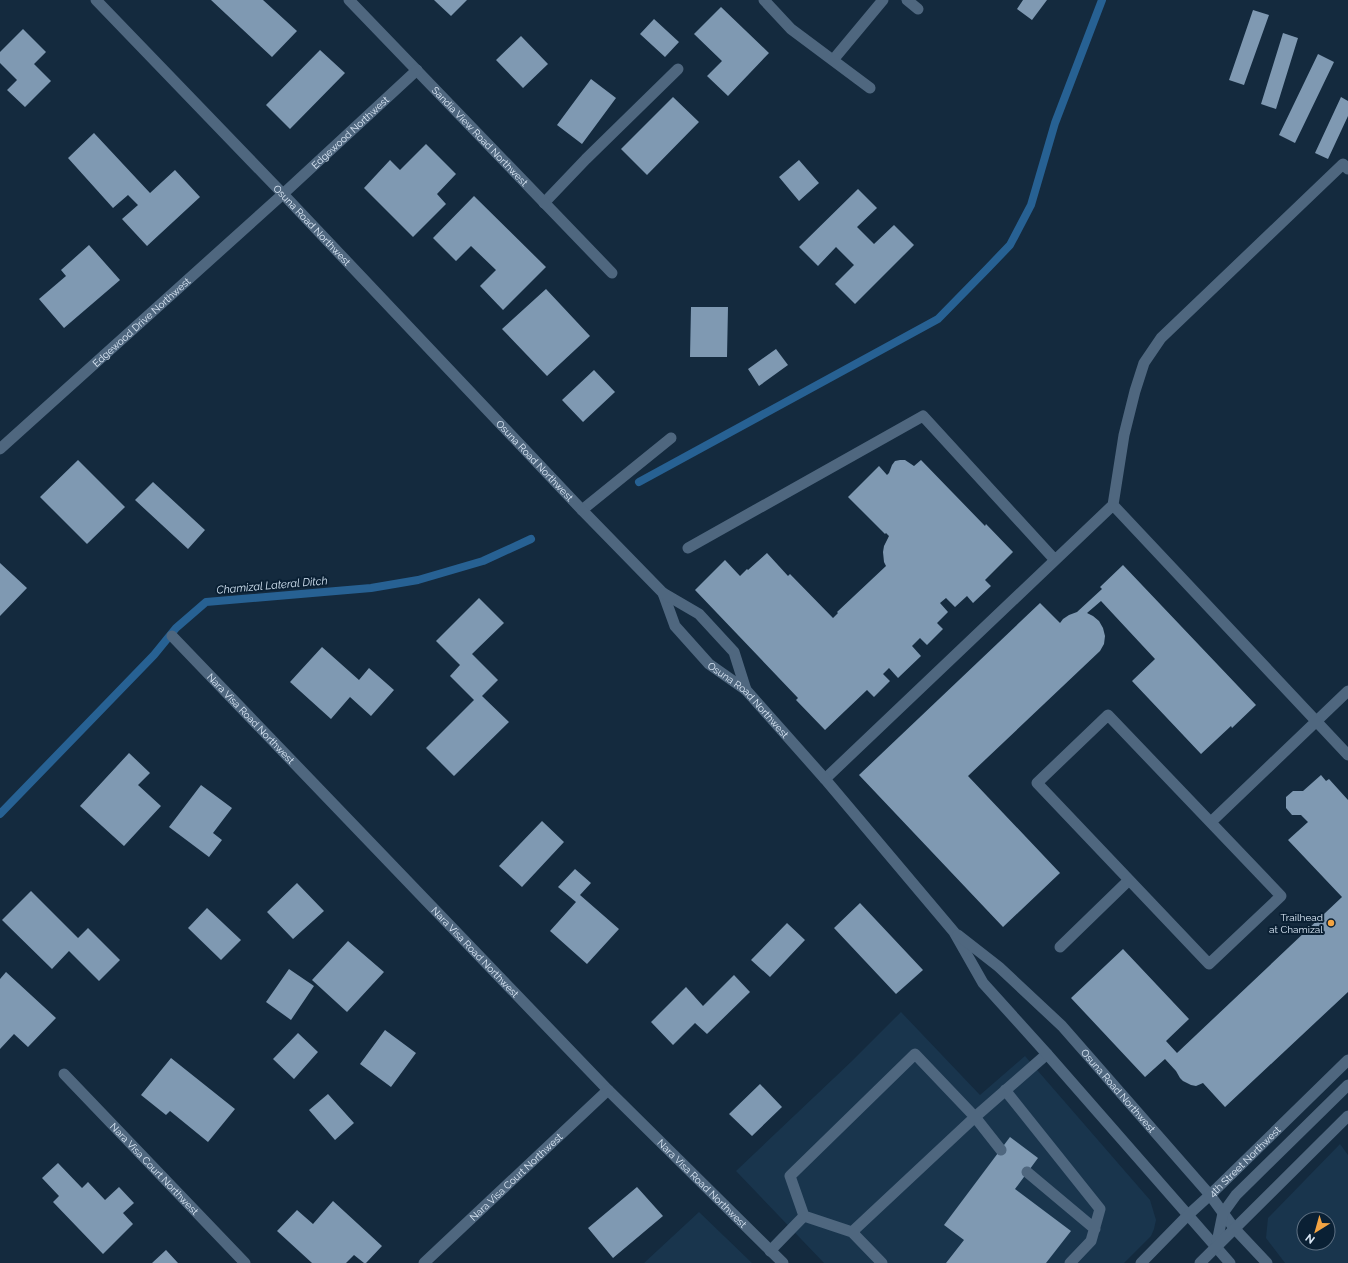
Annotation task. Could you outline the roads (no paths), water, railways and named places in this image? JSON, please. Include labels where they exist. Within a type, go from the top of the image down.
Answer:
[{"type":"main road","name":"Osuna Road Northwest","points":[[96,0],[284,194],[582,510],[663,593],[675,626],[708,664],[746,690],[825,779],[954,932],[982,983],[1047,1054],[1230,1263]]},
{"type":"main road","name":"Sandia View Road Northwest","points":[[349,0],[612,273]]},
{"type":"main road","points":[[764,0],[791,29],[870,88]]},
{"type":"main road","points":[[833,60],[883,0]]},
{"type":"main road","points":[[907,0],[918,10]]},
{"type":"main road","points":[[544,203],[586,159],[678,69]]},
{"type":"main road","name":"Edgewood Northwest","points":[[284,194],[417,70]]},
{"type":"main road","points":[[825,779],[1114,505],[1124,435],[1135,391],[1144,363],[1161,338],[1343,164],[1348,169]]},
{"type":"main road","name":"Edgewood Drive Northwest","points":[[0,449],[284,194]]},
{"type":"main road","points":[[688,548],[924,416],[1055,560]]},
{"type":"main road","points":[[582,510],[671,438]]},
{"type":"main road","points":[[1114,505],[1348,755]]},
{"type":"main road","points":[[663,593],[699,614],[734,652],[746,690]]},
{"type":"main road","name":"Nara Visa Road Northwest","points":[[172,636],[608,1090],[783,1263]]},
{"type":"main road","points":[[1211,822],[1348,691]]},
{"type":"main road","points":[[1108,715],[1211,822],[1281,896],[1209,964],[1037,783],[1108,715]]},
{"type":"main road","points":[[1060,947],[1129,880]]},
{"type":"main road","name":"Osuna Road Northwest","points":[[954,932],[999,967],[1062,1026],[1210,1195],[1234,1228],[1267,1263]]},
{"type":"main road","points":[[804,1216],[790,1176],[915,1054],[975,1117],[1001,1150]]},
{"type":"main road","points":[[852,1232],[1004,1090],[1047,1054]]},
{"type":"main road","name":"4th Street Northwest","points":[[1141,1263],[1188,1215],[1348,1060]]},
{"type":"main road","name":"Nara Visa Court Northwest","points":[[64,1074],[245,1263]]},
{"type":"main road","points":[[1216,1247],[1223,1213],[1236,1195],[1348,1085]]},
{"type":"main road","name":"Nara Visa Court Northwest","points":[[424,1263],[608,1090]]},
{"type":"main road","points":[[1004,1090],[1100,1209],[1091,1241],[1070,1263]]},
{"type":"main road","points":[[1200,1263],[1348,1116]]},
{"type":"main road","points":[[1027,1172],[1095,1229]]},
{"type":"main road","points":[[770,1251],[804,1216]]},
{"type":"main road","points":[[804,1216],[852,1232],[882,1263]]},
{"type":"waterway","points":[[639,482],[938,319],[987,269],[1010,245],[1031,205],[1055,123],[1102,0]]},
{"type":"waterway","name":"Chamizal Lateral Ditch","points":[[0,814],[154,655],[176,628],[206,602],[371,588],[418,580],[483,561],[531,539]]},
{"type":"place","name":"Trailhead at Chamizal","points":[[1331,923]]}]
